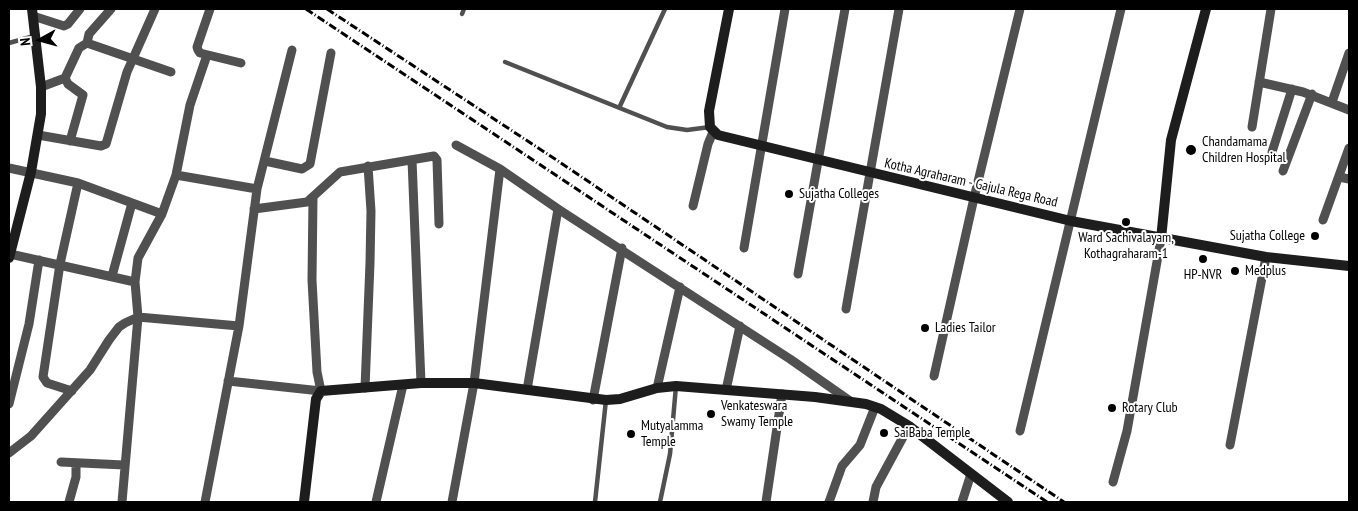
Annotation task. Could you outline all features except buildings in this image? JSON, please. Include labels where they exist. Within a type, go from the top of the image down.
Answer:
[{"type":"street","points":[[32,12],[64,26],[68,24],[80,9]]},
{"type":"street","points":[[41,87],[65,78],[79,48],[87,43],[89,34],[111,9]]},
{"type":"street","points":[[38,135],[101,146],[106,144],[133,57],[154,9]]},
{"type":"street","points":[[210,9],[197,47],[200,53],[241,63]]},
{"type":"street","points":[[693,206],[712,129],[710,111],[729,9]]},
{"type":"street","points":[[744,248],[784,9]]},
{"type":"street","points":[[798,274],[845,9]]},
{"type":"street","points":[[846,309],[899,9]]},
{"type":"street","points":[[934,376],[974,198],[1020,9]]},
{"type":"street","points":[[1020,431],[1121,9]]},
{"type":"street","points":[[1113,482],[1127,431],[1161,239],[1171,140],[1206,9]]},
{"type":"street","points":[[1252,127],[1271,9]]},
{"type":"street","points":[[32,12],[41,87],[41,114],[31,172],[9,256],[60,264],[136,282]]},
{"type":"street","points":[[87,43],[133,57],[171,72]]},
{"type":"street","points":[[205,502],[239,326],[257,189],[292,50]]},
{"type":"street","points":[[1332,102],[1349,52]]},
{"type":"street","points":[[265,161],[302,169],[310,164],[331,53]]},
{"type":"street","points":[[122,502],[138,318],[136,282],[138,258],[162,214],[176,175],[190,105],[207,55]]},
{"type":"street","points":[[65,78],[68,84],[83,95],[70,141]]},
{"type":"street","points":[[1260,82],[1312,94],[1349,110]]},
{"type":"street","points":[[1272,152],[1292,89]]},
{"type":"street","points":[[1283,171],[1312,94]]},
{"type":"street","name":"Kotha Agraharam - Gajula Rega Road","points":[[712,129],[718,136],[1071,221],[1266,257],[1349,266]]},
{"type":"street","points":[[456,145],[500,169],[558,209],[622,248],[850,401]]},
{"type":"street","points":[[1324,220],[1349,148]]},
{"type":"street","points":[[254,209],[300,204],[313,198],[340,172],[429,156],[436,157],[439,224]]},
{"type":"street","points":[[412,160],[422,383]]},
{"type":"street","points":[[365,388],[371,246],[368,166]]},
{"type":"street","points":[[9,168],[78,183],[162,214]]},
{"type":"street","points":[[452,502],[474,383],[500,169]]},
{"type":"street","points":[[176,175],[257,189]]},
{"type":"street","points":[[1339,178],[1349,179]]},
{"type":"street","points":[[72,391],[47,383],[43,377],[60,264],[78,183]]},
{"type":"street","points":[[304,502],[316,399],[321,391],[317,372],[312,280],[313,198]]},
{"type":"street","points":[[112,276],[132,203]]},
{"type":"street","points":[[527,390],[558,209]]},
{"type":"street","points":[[593,400],[622,248]]},
{"type":"street","points":[[1230,444],[1266,257]]},
{"type":"street","points":[[9,404],[29,324],[39,260]]},
{"type":"street","points":[[658,388],[680,287]]},
{"type":"street","points":[[9,453],[31,436],[72,391],[101,356],[118,327],[138,318],[239,326]]},
{"type":"street","points":[[726,390],[740,326]]},
{"type":"street","points":[[228,381],[321,391],[422,383],[474,383],[593,400],[620,399],[658,388],[676,386],[850,401],[875,406],[909,426],[1008,502]]},
{"type":"street","points":[[376,502],[403,385]]},
{"type":"street","points":[[766,502],[782,394]]},
{"type":"street","points":[[829,502],[842,466],[860,445],[875,406]]},
{"type":"street","points":[[873,502],[876,487],[909,426]]},
{"type":"street","points":[[61,462],[124,465]]},
{"type":"street","points":[[69,502],[76,477],[76,463]]},
{"type":"street","points":[[962,502],[971,474]]},
{"type":"lane","points":[[620,106],[665,9]]},
{"type":"lane","points":[[9,43],[36,35]]},
{"type":"lane","points":[[505,62],[620,106],[654,123],[678,130],[712,129]]},
{"type":"lane","points":[[660,502],[670,454],[676,386]]},
{"type":"lane","points":[[596,502],[606,400]]},
{"type":"railway","points":[[306,9],[1047,502]]},
{"type":"railway","points":[[327,9],[558,161],[1064,502]]},
{"type":"place","name":"Chandamama Children Hospital","points":[[1191,150]]},
{"type":"place","name":"Sujatha Colleges","points":[[789,194]]},
{"type":"place","name":"Ward Sachivalayam, Kothagraharam-1","points":[[1126,222]]},
{"type":"place","name":"Sujatha College","points":[[1315,236]]},
{"type":"place","name":"HP-NVR","points":[[1203,259]]},
{"type":"place","name":"Medplus","points":[[1235,271]]},
{"type":"place","name":"Ladies Tailor","points":[[925,328]]},
{"type":"place","name":"Rotary Club","points":[[1112,408]]},
{"type":"place","name":"Venkateswara Swamy Temple","points":[[711,414]]},
{"type":"place","name":"SaiBaba Temple","points":[[884,433]]},
{"type":"place","name":"Mutyalamma Temple","points":[[631,434]]}]
